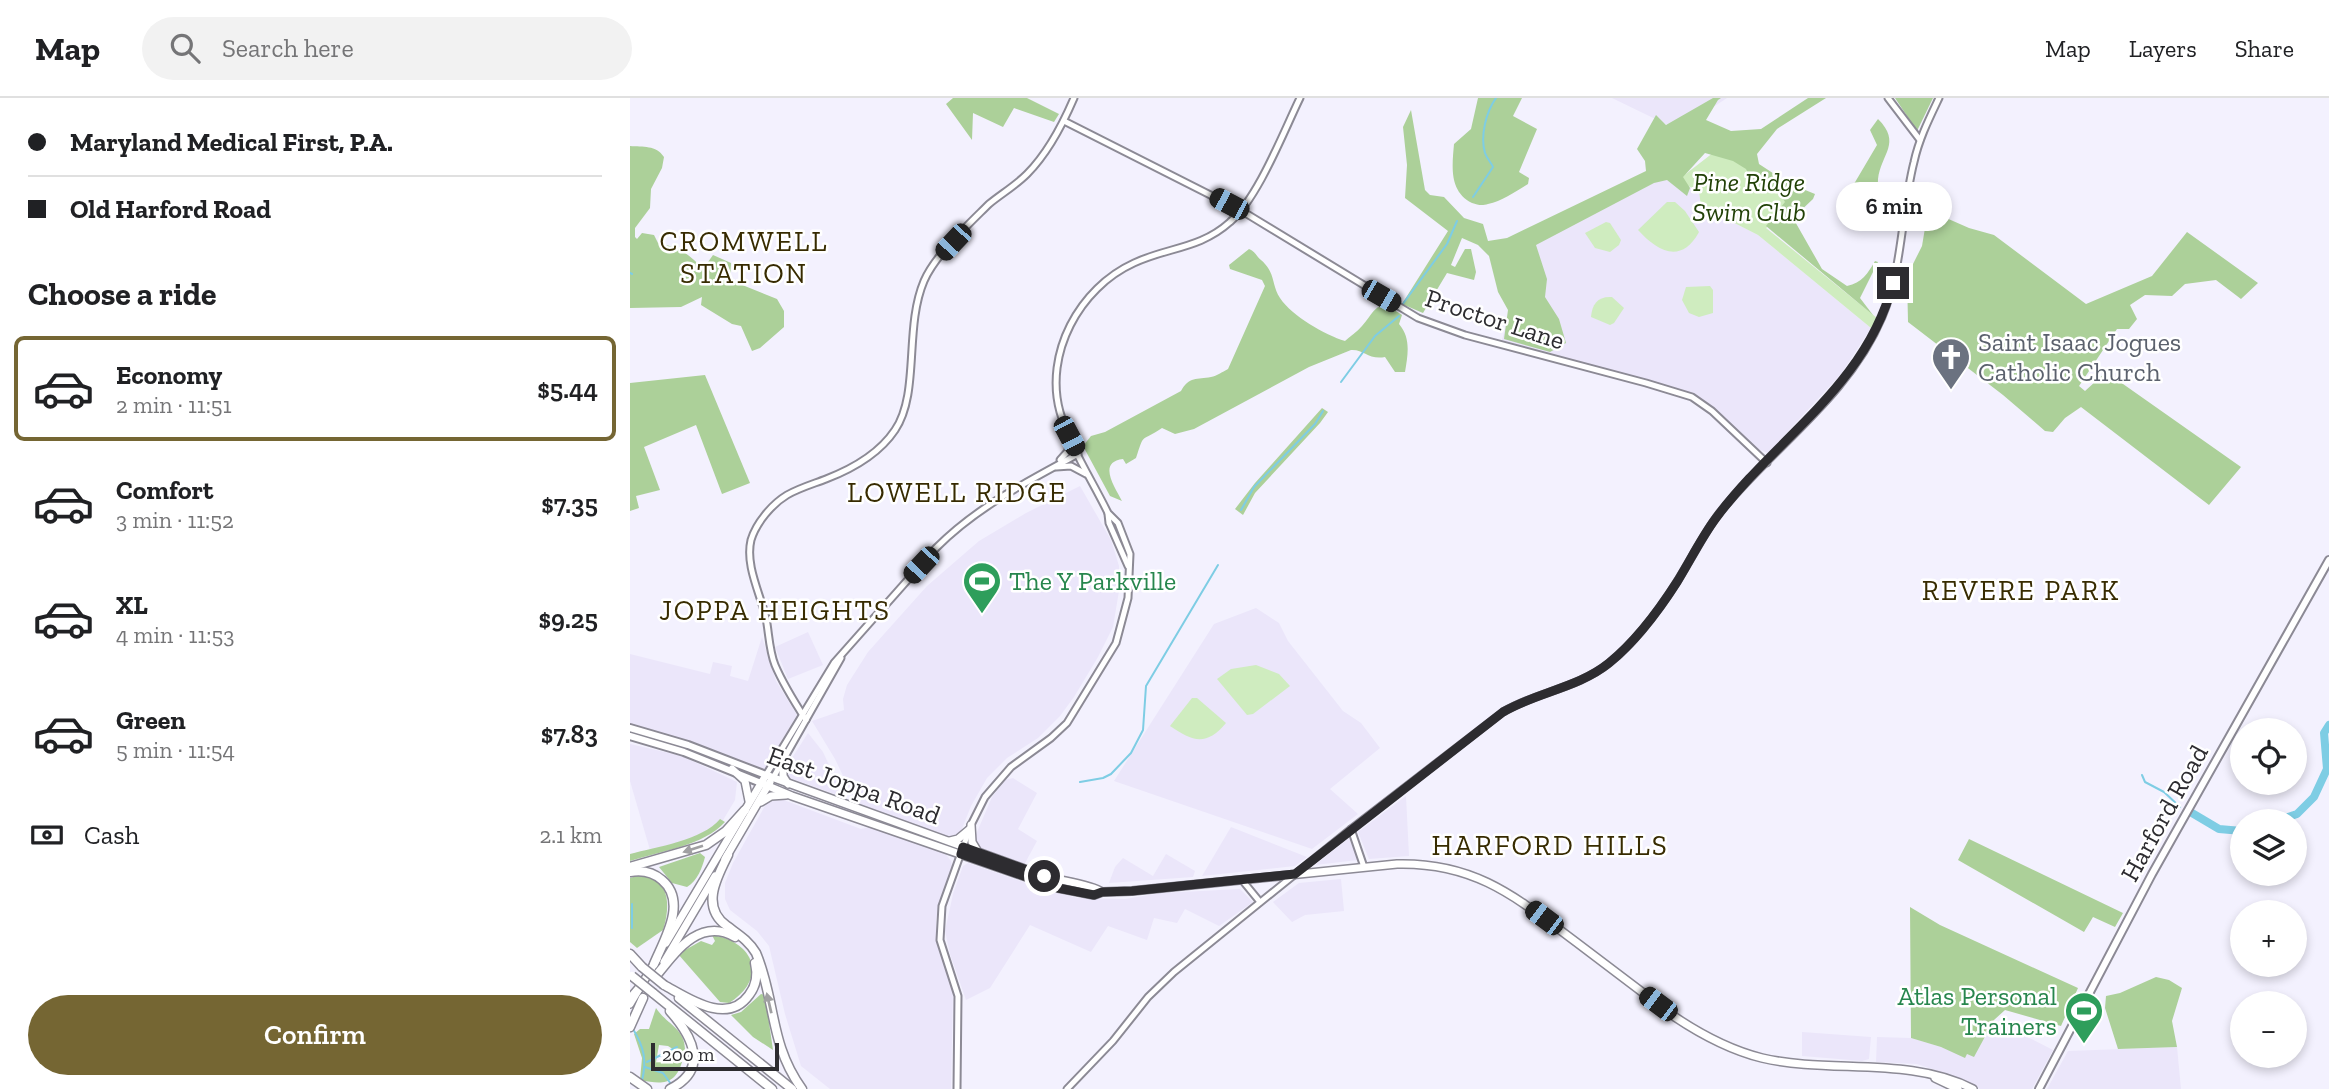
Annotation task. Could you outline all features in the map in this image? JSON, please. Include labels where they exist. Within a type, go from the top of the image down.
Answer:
[{"type":"highway","points":[[630,869],[706,845],[726,831],[749,808]]},
{"type":"highway","points":[[728,855],[713,889],[713,907],[722,922],[747,940],[756,953],[780,1048],[802,1089]]},
{"type":"highway","points":[[630,869],[657,877],[667,886],[673,898],[672,919],[654,964]]},
{"type":"highway","points":[[656,976],[686,941],[700,933],[712,931],[731,935],[742,942],[752,954],[756,968],[755,985],[749,995],[741,1004],[730,1008],[707,1007],[664,985]]},
{"type":"highway","points":[[630,956],[792,1089]]},
{"type":"highway","points":[[631,975],[772,1089]]},
{"type":"highway","points":[[630,1002],[641,986]]},
{"type":"highway","points":[[656,995],[682,1026],[694,1050],[688,1075],[670,1089]]},
{"type":"highway","points":[[630,1027],[643,998]]},
{"type":"highway","points":[[630,1077],[647,1089]]},
{"type":"main road","name":"Harford Road","points":[[2039,1089],[2152,874],[2329,560]]},
{"type":"main road","name":"East Joppa Road","points":[[630,728],[688,745],[947,842],[962,851],[978,853],[1056,880],[1096,887],[1102,892]]},
{"type":"main road","name":"East Joppa Road","points":[[630,736],[670,746],[732,769],[792,796],[962,851],[1058,888],[1094,895],[1102,892],[1406,863],[1430,865],[1473,875],[1497,886],[1529,907],[1675,1017],[1730,1048],[1781,1061],[1888,1069],[1945,1077],[1973,1089]]},
{"type":"main road","points":[[783,762],[783,776],[789,784]]},
{"type":"main road","points":[[630,1020],[728,855],[749,808],[745,781],[732,769]]},
{"type":"main road","points":[[641,986],[769,776]]},
{"type":"main road","points":[[749,808],[771,796],[792,796]]},
{"type":"main road","points":[[947,842],[958,839],[970,827]]},
{"type":"main road","points":[[970,827],[971,839],[978,853]]},
{"type":"main road","name":"East Joppa Road","points":[[1932,1076],[1958,1089]]},
{"type":"street","points":[[804,717],[778,672],[772,656],[766,620],[752,568],[752,537],[762,519],[783,497],[854,466],[891,435],[906,404],[914,314],[927,276],[940,256],[986,208],[1033,168],[1064,121],[1074,98]]},
{"type":"street","points":[[957,1089],[958,992],[939,935],[941,911],[970,827],[981,803],[1001,777],[1051,738],[1080,704],[1113,649],[1128,598],[1130,554],[1125,540],[1078,454],[1059,410],[1057,366],[1068,330],[1087,299],[1121,270],[1144,258],[1204,240],[1221,230],[1242,211],[1300,98]]},
{"type":"street","points":[[1888,98],[1920,140]]},
{"type":"street","points":[[1067,1089],[1101,1055],[1164,981],[1351,829],[1503,712],[1531,698],[1580,681],[1613,660],[1667,597],[1716,518],[1849,374],[1878,326],[1893,283],[1911,173],[1920,140],[1939,98]]},
{"type":"street","name":"Proctor Lane","points":[[1064,121],[1242,211],[1381,296],[1439,327],[1692,397],[1712,411],[1767,463]]},
{"type":"street","points":[[1049,468],[1067,454],[1069,436]]},
{"type":"street","points":[[769,776],[783,762],[827,673],[886,603],[951,533],[992,501],[1078,454]]},
{"type":"street","points":[[1049,468],[1071,466],[1089,475]]},
{"type":"street","points":[[769,776],[804,717]]},
{"type":"street","points":[[1351,829],[1364,867]]},
{"type":"street","points":[[1242,880],[1260,902]]},
{"type":"shaded area","points":[[1612,98],[1727,98],[1678,130]]},
{"type":"shaded area","points":[[1669,175],[1699,192],[1701,206],[1758,235],[1871,328],[1841,374],[1768,453],[1757,449],[1701,401],[1501,343],[1512,305],[1494,265]]},
{"type":"shaded area","points":[[1080,486],[1111,540],[1119,566],[1119,591],[1113,627],[1074,697],[1038,738],[1007,758],[987,778],[971,806],[959,836],[950,838],[856,803],[835,759],[812,721],[844,710],[843,699],[847,685],[868,652],[927,586],[979,541],[1026,513]]},
{"type":"shaded area","points":[[1256,608],[1279,623],[1288,641],[1343,711],[1361,723],[1380,748],[1330,789],[1358,814],[1312,849],[1114,781],[1214,624]]},
{"type":"shaded area","points":[[808,632],[823,665],[788,679],[775,647]]},
{"type":"shaded area","points":[[762,637],[776,681],[797,715],[765,769],[630,724],[630,654],[710,674],[713,662],[732,666],[730,676],[748,681]]},
{"type":"shaded area","points":[[808,733],[823,752],[840,796],[787,775],[785,769]]},
{"type":"shaded area","points":[[630,744],[682,756],[737,782],[735,800],[719,827],[692,839],[650,850],[630,781]]},
{"type":"shaded area","points":[[1013,778],[1037,793],[1018,829],[1037,841],[1024,865],[979,849],[974,839],[992,797],[1005,780]]},
{"type":"shaded area","points":[[1406,796],[1409,856],[1369,859],[1358,832]]},
{"type":"shaded area","points":[[781,799],[861,829],[870,827],[945,853],[951,861],[952,866],[936,920],[937,943],[953,989],[951,1089],[830,1089],[801,1066],[769,946],[757,931],[730,910],[725,899],[725,883],[733,863],[767,802]]},
{"type":"shaded area","points":[[1231,827],[1307,857],[1295,866],[1202,876]]},
{"type":"shaded area","points":[[1349,838],[1358,860],[1315,865],[1316,864]]},
{"type":"shaded area","points":[[1166,854],[1195,871],[1193,877],[1109,883],[1115,867],[1123,858],[1153,876]]},
{"type":"shaded area","points":[[968,863],[1049,891],[1078,898],[1125,899],[1161,893],[1240,889],[1253,902],[1219,926],[1185,909],[1177,923],[1154,918],[1147,940],[1108,926],[1091,952],[1030,925],[990,988],[966,1000],[945,931],[953,894],[963,866]]},
{"type":"shaded area","points":[[1341,879],[1344,911],[1305,915],[1292,922],[1273,902],[1299,883]]},
{"type":"shaded area","points":[[1994,1020],[2053,1050],[2032,1089],[1980,1089],[1956,1077],[1917,1064],[1876,1062],[1877,1037],[1911,1038],[1965,1057],[1967,1054],[1974,1056]]},
{"type":"shaded area","points":[[1802,1032],[1871,1037],[1869,1059],[1862,1061],[1802,1056]]},
{"type":"shaded area","points":[[2177,1047],[2181,1089],[2047,1089],[2068,1051]]},
{"type":"green space","points":[[953,98],[1027,98],[1059,114],[1054,122],[1014,108],[1003,127],[973,113],[972,140],[946,104]]},
{"type":"green space","points":[[1478,98],[1522,98],[1513,116],[1537,129],[1519,172],[1529,178],[1528,184],[1486,205],[1472,203],[1459,192],[1453,170],[1454,144],[1471,129]]},
{"type":"green space","points":[[1713,98],[1721,98],[1706,120],[1731,131],[1761,129],[1808,98],[1826,98],[1777,129],[1757,154],[1759,164],[1788,183],[1815,194],[1793,218],[1822,269],[1847,286],[1861,280],[1875,261],[1878,262],[1860,298],[1873,315],[1766,226],[1785,202],[1779,192],[1752,181],[1746,169],[1733,161],[1705,153],[1683,177],[1690,188],[1687,196],[1667,180],[1654,183],[1536,245],[1547,279],[1545,297],[1559,319],[1566,343],[1550,352],[1504,339],[1508,310],[1498,292],[1489,256],[1478,245],[1462,238],[1451,265],[1455,267],[1465,249],[1471,249],[1476,272],[1474,280],[1447,273],[1423,313],[1402,304],[1448,231],[1405,198],[1407,165],[1403,127],[1411,110],[1425,190],[1430,195],[1444,197],[1464,218],[1483,224],[1488,241],[1507,238],[1646,171],[1645,161],[1637,149],[1656,115],[1666,125]]},
{"type":"green space","points":[[1895,98],[1933,98],[1917,131]]},
{"type":"green space","points":[[1878,119],[1889,135],[1889,142],[1878,179],[1878,229],[1869,230],[1851,189],[1877,145],[1870,130]]},
{"type":"green space","points":[[630,146],[653,149],[664,157],[662,168],[651,189],[650,208],[635,228],[635,237],[637,239],[642,233],[654,235],[658,243],[683,252],[703,269],[713,255],[731,263],[730,280],[777,299],[784,311],[784,327],[760,348],[752,351],[741,326],[732,324],[701,305],[702,297],[681,307],[630,308]]},
{"type":"green space","name":"Pine Ridge Swim Club","points":[[1718,149],[1809,194],[1766,228],[1877,318],[1871,328],[1758,235],[1701,206],[1699,192],[1678,180]]},
{"type":"green space","points":[[1667,202],[1675,202],[1685,211],[1699,232],[1685,249],[1661,249],[1638,230]]},
{"type":"green space","points":[[1928,210],[1969,228],[1994,235],[2086,304],[2152,276],[2187,232],[2258,283],[2241,299],[2216,280],[2185,284],[2172,296],[2145,295],[2130,305],[2137,319],[2129,329],[2117,329],[2079,386],[2085,391],[2106,372],[2241,467],[2209,505],[2081,407],[2065,418],[2053,432],[2045,431],[1908,322],[1907,276],[1922,246]]},
{"type":"green space","points":[[1606,222],[1610,223],[1621,240],[1610,252],[1595,248],[1585,233]]},
{"type":"green space","points":[[1249,249],[1269,269],[1277,293],[1285,305],[1319,330],[1337,338],[1345,341],[1378,307],[1387,307],[1402,315],[1399,324],[1408,346],[1405,372],[1395,372],[1385,357],[1374,357],[1351,350],[1309,367],[1194,429],[1175,434],[1162,428],[1144,438],[1136,458],[1126,464],[1123,459],[1111,465],[1110,476],[1122,501],[1110,496],[1083,446],[1091,436],[1105,432],[1181,391],[1190,381],[1213,376],[1228,369],[1265,286],[1262,280],[1230,269],[1229,265]]},
{"type":"green space","points":[[1710,286],[1713,290],[1713,313],[1699,317],[1689,313],[1682,300],[1686,287]]},
{"type":"green space","points":[[1612,297],[1624,308],[1614,323],[1610,325],[1591,317],[1597,302]]},
{"type":"green space","points":[[705,375],[750,483],[722,494],[696,425],[644,447],[660,490],[636,496],[639,508],[630,511],[630,383]]},
{"type":"green space","points":[[1322,408],[1328,412],[1320,423],[1255,493],[1243,515],[1235,509],[1255,483]]},
{"type":"green space","points":[[1256,665],[1279,674],[1290,686],[1253,714],[1247,715],[1217,679],[1231,669]]},
{"type":"green space","points":[[1192,698],[1197,698],[1226,723],[1212,736],[1192,738],[1170,726]]},
{"type":"green space","points":[[720,819],[725,822],[705,837],[681,847],[630,861],[630,854],[691,837]]},
{"type":"green space","points":[[1969,839],[2123,913],[2115,927],[2093,917],[2084,932],[1958,860]]},
{"type":"green space","points":[[700,853],[705,857],[702,865],[697,877],[687,887],[672,883],[659,867]]},
{"type":"green space","points":[[637,876],[656,880],[662,886],[667,911],[663,930],[637,948],[630,942],[630,878]]},
{"type":"green space","points":[[1910,907],[1940,925],[2078,988],[2061,1026],[2005,1010],[1994,1020],[1974,1057],[1967,1054],[1965,1058],[1911,1038]]},
{"type":"green space","points":[[712,935],[738,945],[747,953],[751,962],[749,983],[729,1003],[720,1002],[678,954],[701,941],[712,945],[715,941]]},
{"type":"green space","points":[[2156,977],[2169,980],[2182,988],[2172,1021],[2177,1047],[2118,1049],[2105,1008],[2106,996],[2120,993]]},
{"type":"green space","points":[[761,994],[765,995],[773,1050],[753,1037],[731,1015],[741,1012]]},
{"type":"green space","points":[[656,1008],[682,1036],[685,1050],[679,1053],[668,1046],[659,1045],[656,1062],[668,1058],[682,1062],[675,1076],[666,1082],[640,1080],[642,1058],[634,1034],[640,1029],[649,1029]]},
{"type":"waterway","points":[[1473,197],[1493,167],[1485,153],[1483,139],[1487,117],[1496,98]]},
{"type":"waterway","points":[[1402,305],[1447,244],[1457,221]]},
{"type":"waterway","points":[[1341,382],[1375,336],[1399,316]]},
{"type":"waterway","points":[[1241,510],[1254,487],[1315,424],[1323,411]]},
{"type":"waterway","points":[[1080,782],[1111,774],[1131,753],[1143,730],[1146,686],[1218,565]]},
{"type":"waterway","points":[[2302,809],[2314,797],[2327,769],[2324,733],[2329,725]]},
{"type":"waterway","points":[[2142,775],[2145,782],[2164,792],[2180,807]]},
{"type":"waterway","points":[[2192,813],[2219,829],[2230,830]]},
{"type":"waterway","points":[[632,904],[632,928]]},
{"type":"waterway","points":[[633,1029],[643,1054],[642,1081]]},
{"type":"waterway","points":[[647,1062],[677,1047]]},
{"type":"waterway","points":[[645,1067],[663,1073],[671,1084]]},
{"type":"place","name":"Saint Isaac Jogues Catholic Church","points":[[1951,391]]},
{"type":"place","name":"The Y Parkville","points":[[982,615]]},
{"type":"place","name":"Atlas Personal Trainers","points":[[2084,1045]]},
{"type":"district","name":"CROMWELL STATION","points":[[744,257]]},
{"type":"district","name":"LOWELL RIDGE","points":[[957,492]]},
{"type":"district","name":"REVERE PARK","points":[[2021,590]]},
{"type":"district","name":"JOPPA HEIGHTS","points":[[775,610]]},
{"type":"district","name":"HARFORD HILLS","points":[[1550,845]]},
{"type":"route","points":[[1044,876],[963,847],[961,854],[1023,877],[1073,892],[1094,895],[1102,892],[1295,874],[1503,712],[1521,702],[1580,681],[1602,668],[1613,660],[1667,597],[1724,508],[1849,374],[1875,333],[1893,283]]}]
